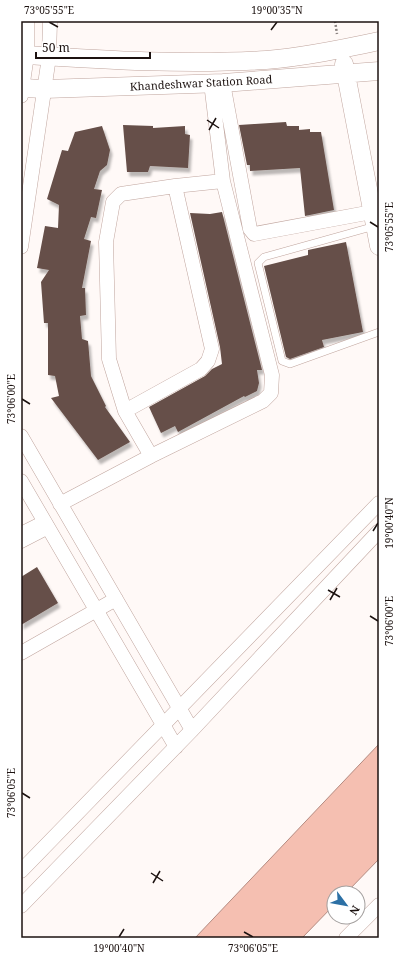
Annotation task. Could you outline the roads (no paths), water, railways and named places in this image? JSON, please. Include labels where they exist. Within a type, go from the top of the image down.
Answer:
[{"type":"street","points":[[22,92],[27,55],[27,21]]},
{"type":"street","points":[[21,246],[45,89],[49,57],[50,21]]},
{"type":"street","name":"Khandeshwar Station Road","points":[[27,55],[193,63],[267,60],[339,50],[379,41]]},
{"type":"street","points":[[339,50],[347,75],[379,246]]},
{"type":"street","name":"Khandeshwar Station Road","points":[[22,92],[45,89],[217,83],[347,75],[379,71]]},
{"type":"street","points":[[217,83],[250,229],[254,234],[373,219]]},
{"type":"street","points":[[60,504],[151,456],[263,401],[271,393],[272,375],[222,181],[217,83]]},
{"type":"street","points":[[151,456],[125,411],[109,359],[106,242],[113,202],[121,194],[222,181]]},
{"type":"street","points":[[125,411],[201,369],[208,361],[212,349],[176,186]]},
{"type":"street","points":[[21,436],[192,730]]},
{"type":"street","points":[[21,481],[176,747]]},
{"type":"street","points":[[21,871],[379,503]]},
{"type":"street","points":[[21,534],[47,526]]},
{"type":"street","points":[[21,906],[176,747],[379,531]]},
{"type":"street","points":[[21,653],[116,599]]},
{"type":"street","points":[[346,938],[379,905]]},
{"type":"lane","points":[[373,219],[264,256],[258,263],[282,361],[290,364],[379,332]]},
{"type":"lane","points":[[21,545],[47,526]]}]
